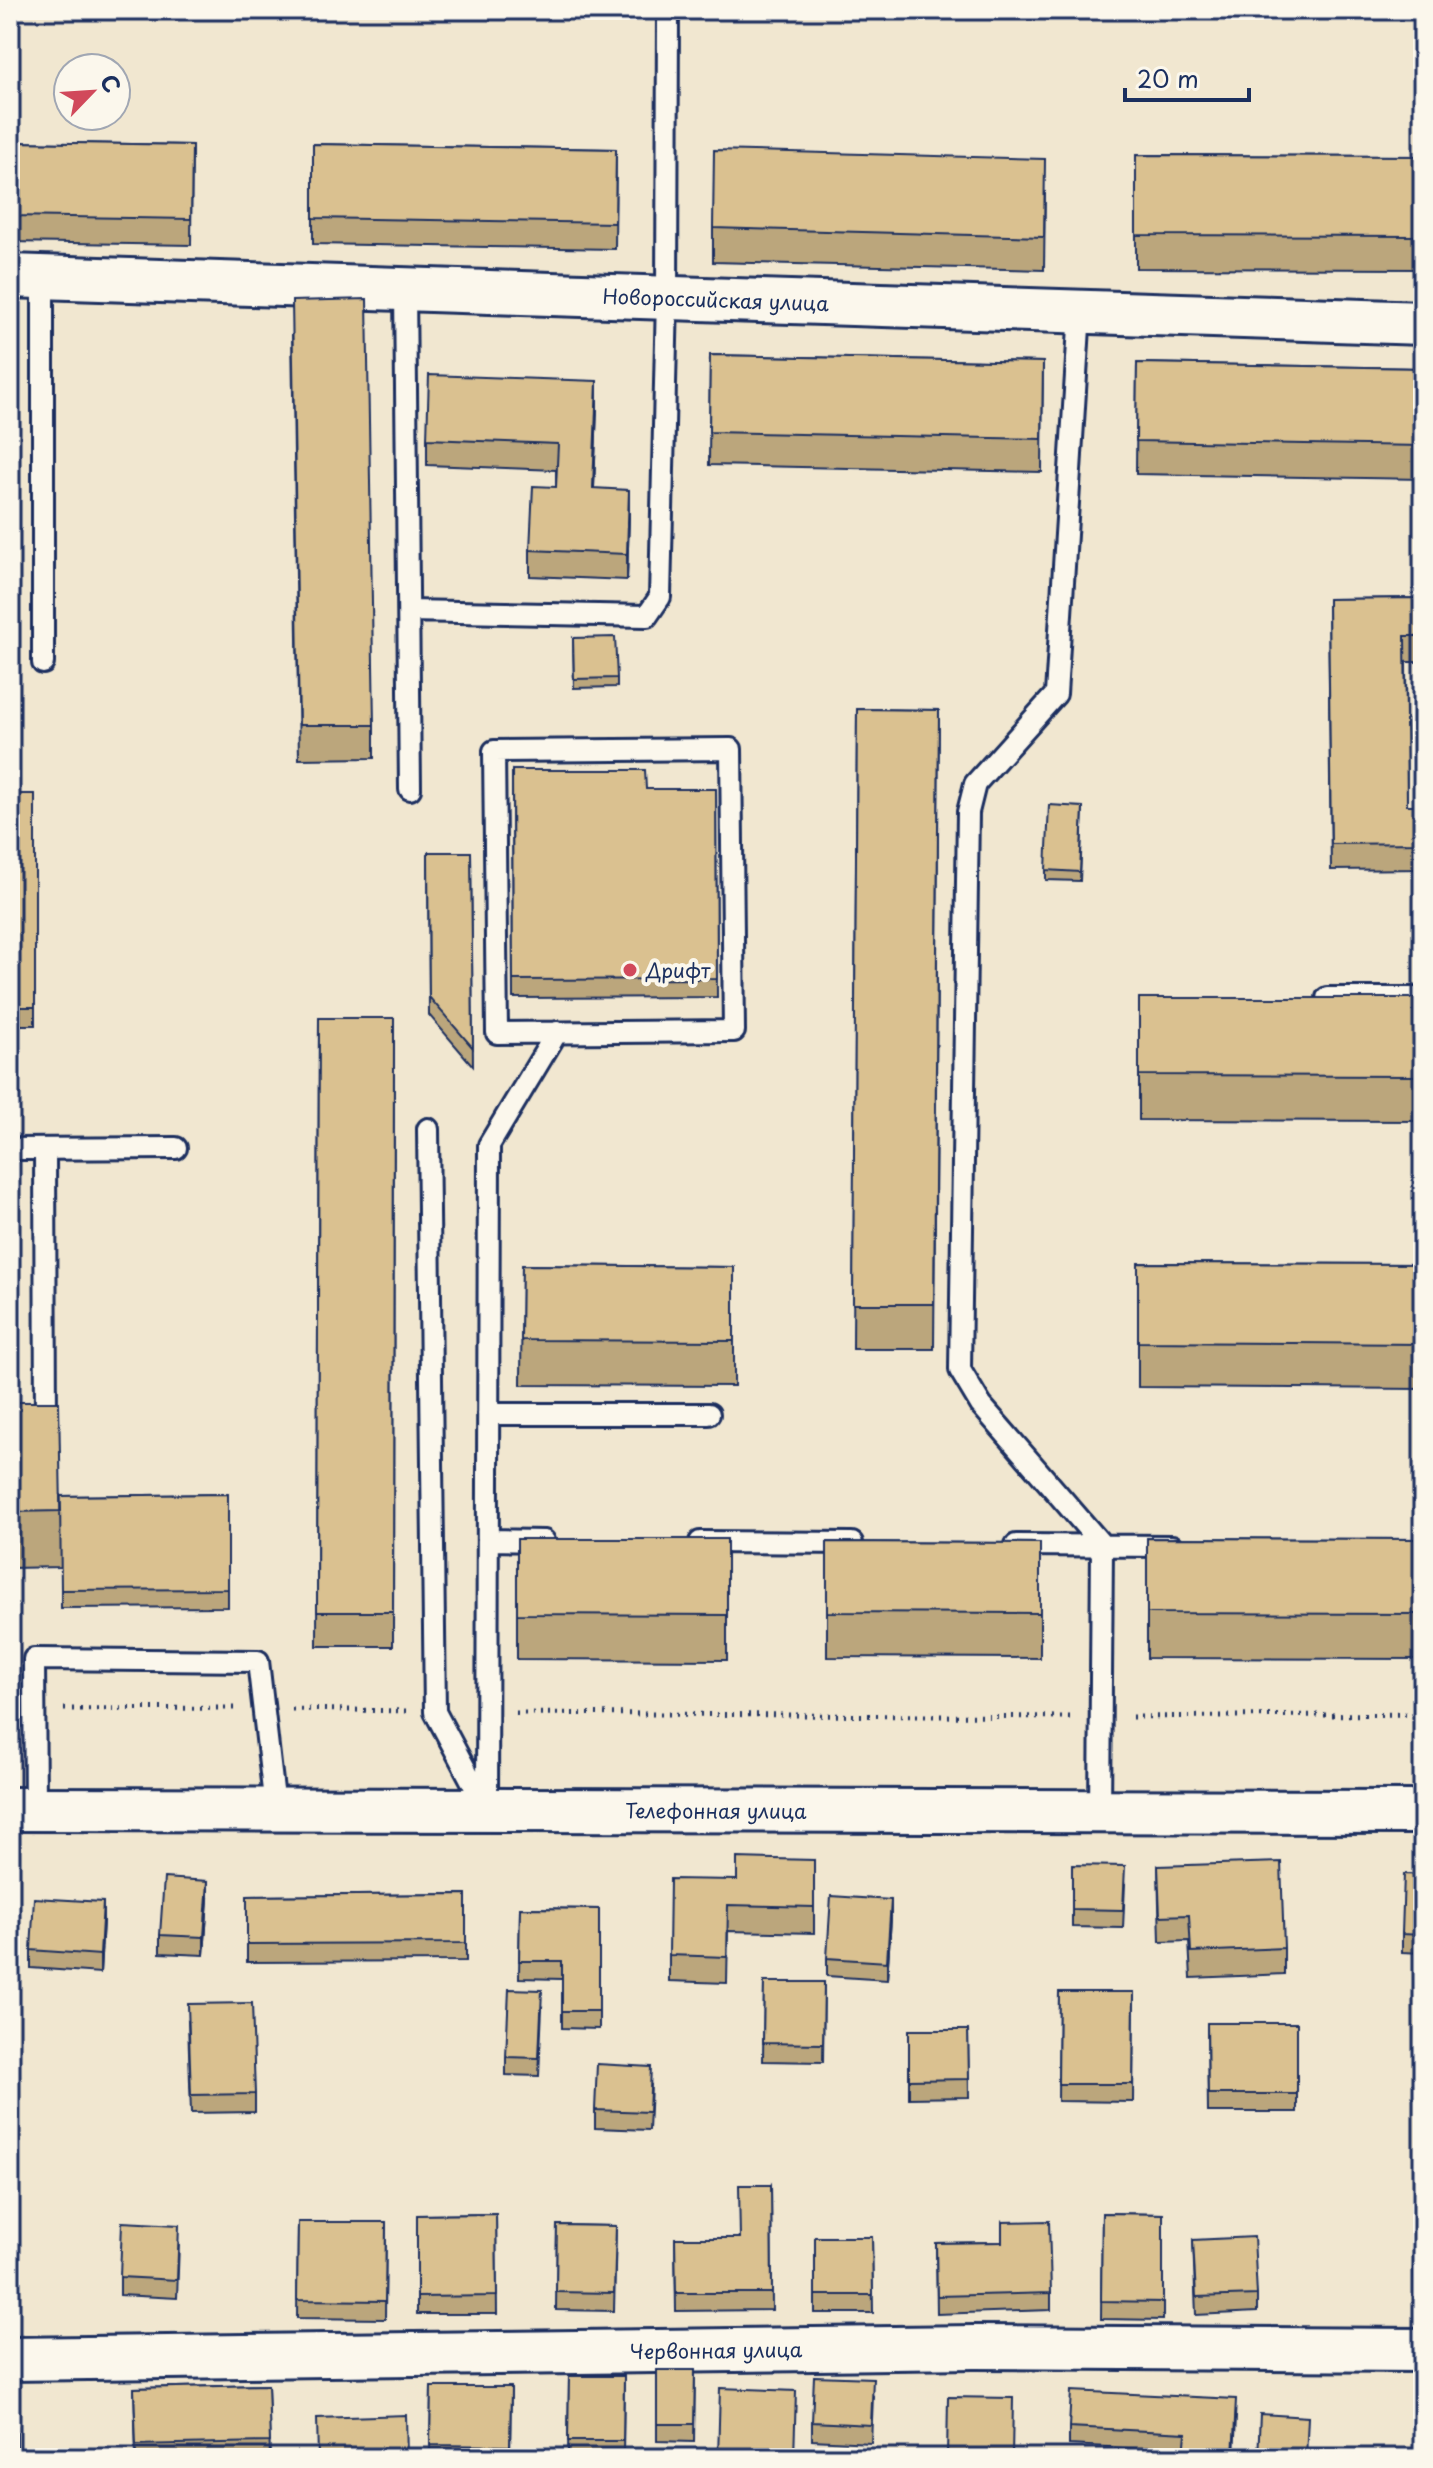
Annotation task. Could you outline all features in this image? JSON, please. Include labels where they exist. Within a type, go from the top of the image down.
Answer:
[{"type":"street","name":"Новороссийская улица","points":[[26,277],[1423,323]]},
{"type":"street","name":"Телефонная улица","points":[[22,1809],[1423,1812]]},
{"type":"street","name":"Червонная улица","points":[[10,2359],[974,2347],[1423,2350]]},
{"type":"lane","points":[[409,611],[647,616],[660,597],[667,298],[668,10]]},
{"type":"lane","points":[[26,277],[43,663]]},
{"type":"lane","points":[[405,289],[410,789]]},
{"type":"lane","points":[[1080,311],[1056,694],[975,784],[968,812],[960,1370],[981,1405],[1102,1545],[1100,1813]]},
{"type":"lane","points":[[731,749],[734,1031],[557,1032],[497,1033],[494,751],[731,749]]},
{"type":"lane","points":[[1301,998],[1423,998]]},
{"type":"lane","points":[[487,1810],[489,1145],[557,1032]]},
{"type":"lane","points":[[428,1129],[435,1712],[487,1810]]},
{"type":"lane","points":[[10,1149],[176,1148]]},
{"type":"lane","points":[[45,1149],[46,1428]]},
{"type":"lane","points":[[488,1414],[709,1414]]},
{"type":"lane","points":[[488,1540],[567,1541]]},
{"type":"lane","points":[[677,1542],[866,1543]]},
{"type":"lane","points":[[992,1544],[1194,1546]]},
{"type":"lane","points":[[22,1809],[35,1709],[34,1659],[258,1661],[275,1808]]},
{"type":"path","points":[[35,1709],[263,1708],[435,1712]]},
{"type":"path","points":[[489,1713],[1101,1717],[1423,1714]]},
{"type":"building","points":[[10,142],[192,145],[191,219],[10,216]]},
{"type":"building","points":[[313,144],[616,149],[615,223],[313,218]]},
{"type":"building","points":[[714,150],[1045,159],[1044,237],[713,228]]},
{"type":"building","points":[[1136,155],[1423,156],[1423,236],[1136,235]]},
{"type":"building","points":[[367,299],[374,725],[299,725],[292,301]]},
{"type":"building","points":[[710,355],[1043,362],[1042,439],[709,432]]},
{"type":"building","points":[[1137,363],[1423,368],[1423,446],[1136,441]]},
{"type":"building","points":[[429,375],[597,381],[593,488],[629,490],[627,554],[530,550],[533,486],[556,487],[558,444],[427,439]]},
{"type":"building","points":[[1423,598],[1423,636],[1405,636],[1407,805],[1423,805],[1423,843],[1331,844],[1328,599]]},
{"type":"building","points":[[615,637],[617,678],[574,679],[573,638]]},
{"type":"building","points":[[857,709],[939,710],[934,1304],[853,1304]]},
{"type":"building","points":[[512,770],[645,770],[646,789],[716,789],[717,979],[513,980]]},
{"type":"building","points":[[10,794],[35,794],[35,1007],[10,1007]]},
{"type":"building","points":[[1049,805],[1083,807],[1080,872],[1046,870]]},
{"type":"building","points":[[428,852],[471,852],[473,1048],[429,997]]},
{"type":"building","points":[[1139,998],[1423,998],[1423,1076],[1139,1075]]},
{"type":"building","points":[[319,1018],[394,1018],[393,1612],[317,1612]]},
{"type":"building","points":[[10,1187],[13,1187],[16,1402],[59,1402],[61,1511],[10,1512]]},
{"type":"building","points":[[1138,1263],[1423,1264],[1423,1344],[1138,1342]]},
{"type":"building","points":[[522,1265],[734,1267],[734,1341],[521,1340]]},
{"type":"building","points":[[228,1494],[228,1589],[61,1590],[60,1496]]},
{"type":"building","points":[[1147,1538],[1423,1539],[1423,1614],[1147,1613]]},
{"type":"building","points":[[517,1539],[727,1539],[727,1615],[517,1614]]},
{"type":"building","points":[[827,1542],[1040,1543],[1040,1613],[827,1612]]},
{"type":"building","points":[[737,1858],[814,1860],[814,1907],[728,1905],[727,1957],[669,1955],[670,1879],[737,1880]]},
{"type":"building","points":[[1281,1862],[1284,1948],[1191,1952],[1189,1915],[1160,1916],[1158,1866]]},
{"type":"building","points":[[1072,1865],[1125,1866],[1123,1910],[1072,1909]]},
{"type":"building","points":[[1404,1874],[1423,1875],[1423,1935],[1402,1934]]},
{"type":"building","points":[[164,1878],[208,1881],[204,1937],[160,1935]]},
{"type":"building","points":[[466,1894],[466,1943],[247,1944],[247,1896]]},
{"type":"building","points":[[831,1896],[891,1900],[887,1962],[827,1958]]},
{"type":"building","points":[[34,1898],[103,1902],[100,1955],[31,1950]]},
{"type":"building","points":[[520,1908],[599,1909],[599,2011],[562,2011],[562,1961],[519,1961]]},
{"type":"building","points":[[764,1982],[824,1982],[823,2044],[763,2043]]},
{"type":"building","points":[[509,1989],[542,1990],[539,2058],[506,2057]]},
{"type":"building","points":[[1059,1992],[1134,1992],[1133,2084],[1058,2084]]},
{"type":"building","points":[[252,2003],[255,2094],[191,2095],[188,2004]]},
{"type":"building","points":[[10,2007],[14,2007],[12,2119],[10,2119]]},
{"type":"building","points":[[1420,2018],[1423,2018],[1423,2149],[1422,2149]]},
{"type":"building","points":[[1207,2023],[1297,2023],[1297,2094],[1208,2094]]},
{"type":"building","points":[[909,2030],[968,2030],[969,2079],[909,2080]]},
{"type":"building","points":[[597,2064],[651,2067],[649,2112],[595,2110]]},
{"type":"building","points":[[739,2185],[771,2185],[772,2293],[676,2293],[675,2238],[740,2238]]},
{"type":"building","points":[[1102,2213],[1163,2214],[1163,2302],[1101,2301]]},
{"type":"building","points":[[1423,2213],[1423,2309],[1417,2309],[1412,2214]]},
{"type":"building","points":[[496,2214],[497,2296],[417,2297],[417,2215]]},
{"type":"building","points":[[1049,2221],[1051,2293],[937,2296],[936,2243],[1002,2242],[1002,2222]]},
{"type":"building","points":[[122,2222],[179,2225],[177,2280],[120,2277]]},
{"type":"building","points":[[298,2222],[386,2222],[385,2301],[297,2300]]},
{"type":"building","points":[[557,2225],[616,2226],[614,2293],[556,2292]]},
{"type":"building","points":[[815,2237],[872,2237],[873,2295],[815,2295]]},
{"type":"building","points":[[1254,2237],[1257,2295],[1196,2297],[1193,2240]]},
{"type":"building","points":[[10,2243],[13,2243],[12,2299],[10,2299]]},
{"type":"building","points":[[657,2370],[695,2370],[694,2424],[657,2424]]},
{"type":"building","points":[[569,2376],[624,2376],[623,2441],[568,2441]]},
{"type":"building","points":[[814,2376],[873,2378],[871,2425],[812,2422]]},
{"type":"building","points":[[268,2385],[270,2442],[136,2445],[134,2388]]},
{"type":"building","points":[[431,2387],[511,2387],[510,2446],[430,2445]]},
{"type":"building","points":[[720,2388],[796,2391],[794,2458],[718,2458]]},
{"type":"building","points":[[1071,2391],[1236,2399],[1233,2458],[1184,2456],[1186,2433],[1069,2427]]},
{"type":"building","points":[[948,2397],[1013,2398],[1012,2458],[947,2458]]},
{"type":"building","points":[[1423,2413],[1423,2458],[1422,2458]]},
{"type":"building","points":[[1260,2414],[1308,2417],[1306,2458],[1258,2458]]},
{"type":"building","points":[[406,2415],[407,2458],[318,2458],[317,2418]]},
{"type":"building","points":[[10,2426],[17,2426],[17,2458],[10,2458]]},
{"type":"place","name":"Дрифт","points":[[630,970]]}]
